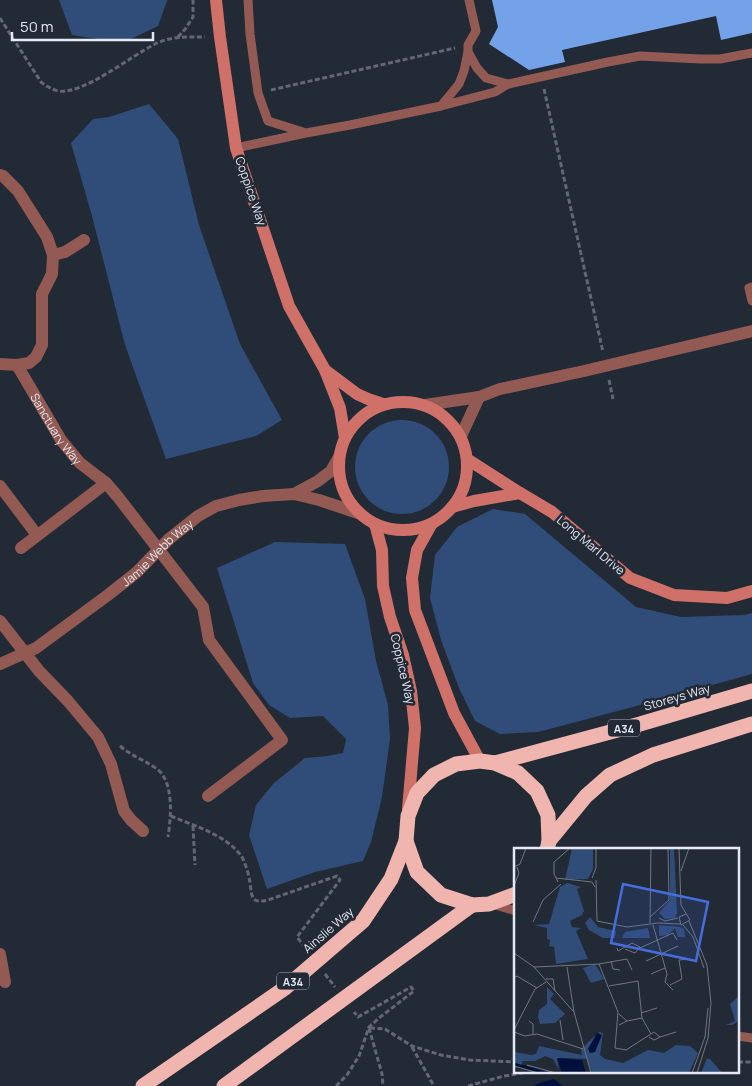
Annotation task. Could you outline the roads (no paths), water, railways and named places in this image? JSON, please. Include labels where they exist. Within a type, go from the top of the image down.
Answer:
[{"type":"highway","name":"Storeys Way","points":[[487,762],[640,724],[752,691]]},
{"type":"highway","points":[[548,845],[586,796],[610,775],[653,756],[752,724]]},
{"type":"highway","name":"A34","points":[[487,762],[456,764],[434,775],[417,793],[408,816],[406,841],[418,872],[441,894],[472,904],[489,904],[514,895]]},
{"type":"highway","points":[[487,762],[518,773],[537,791],[548,815],[548,845]]},
{"type":"highway","name":"Ainslie Way","points":[[143,1086],[284,988],[363,921],[391,879],[406,841]]},
{"type":"highway","points":[[224,1086],[472,904]]},
{"type":"street","name":"Coppice Way","points":[[216,0],[236,148],[290,306],[325,370],[340,408],[345,438]]},
{"type":"street","points":[[0,175],[18,191],[47,237],[53,255],[52,274],[42,294],[42,346],[36,357],[29,363],[17,365],[0,364]]},
{"type":"street","points":[[53,255],[65,252],[84,240]]},
{"type":"street","points":[[425,405],[479,397],[500,389],[752,331]]},
{"type":"street","name":"Sanctuary Way","points":[[17,365],[62,440],[80,464],[106,483],[203,607],[209,640],[282,740],[208,796]]},
{"type":"street","name":"Coppice Way","points":[[325,370],[357,394],[383,404]]},
{"type":"street","points":[[461,436],[479,397]]},
{"type":"street","points":[[397,401],[425,405],[448,419],[461,436],[467,459],[467,476],[461,494],[445,515],[431,525],[412,530],[394,530],[375,524],[358,513],[346,497],[339,478],[339,457],[345,438],[353,425],[363,415],[372,408],[383,404],[397,401]]},
{"type":"street","name":"Jamie Webb Way","points":[[294,494],[318,481],[331,470],[339,457]]},
{"type":"street","name":"Long Marl Drive","points":[[467,459],[552,512],[630,578],[674,595],[727,598],[752,591]]},
{"type":"street","points":[[21,548],[106,483]]},
{"type":"street","points":[[0,486],[37,535]]},
{"type":"street","points":[[452,506],[520,493]]},
{"type":"street","name":"Jamie Webb Way","points":[[0,664],[31,651],[108,595],[137,572],[169,539],[198,516],[216,506],[263,496],[294,494],[358,513]]},
{"type":"street","name":"Coppice Way","points":[[375,524],[382,550],[383,586],[411,691],[415,728],[408,816]]},
{"type":"street","points":[[431,525],[417,550],[412,578],[415,610],[454,713],[487,762]]},
{"type":"street","points":[[0,622],[31,651],[39,671],[68,701],[98,737],[111,764],[124,810],[131,820],[143,831]]},
{"type":"street","points":[[0,954],[5,982]]},
{"type":"lane","points":[[248,0],[258,93],[268,121],[306,133]]},
{"type":"lane","points":[[441,106],[459,84],[464,71],[468,48],[476,32],[469,0]]},
{"type":"lane","points":[[468,48],[477,68],[486,78],[508,84]]},
{"type":"lane","points":[[236,148],[441,106],[495,92],[508,84],[640,56],[720,59],[752,53]]},
{"type":"lane","points":[[750,288],[752,301]]},
{"type":"lane","points":[[489,904],[514,910]]}]
